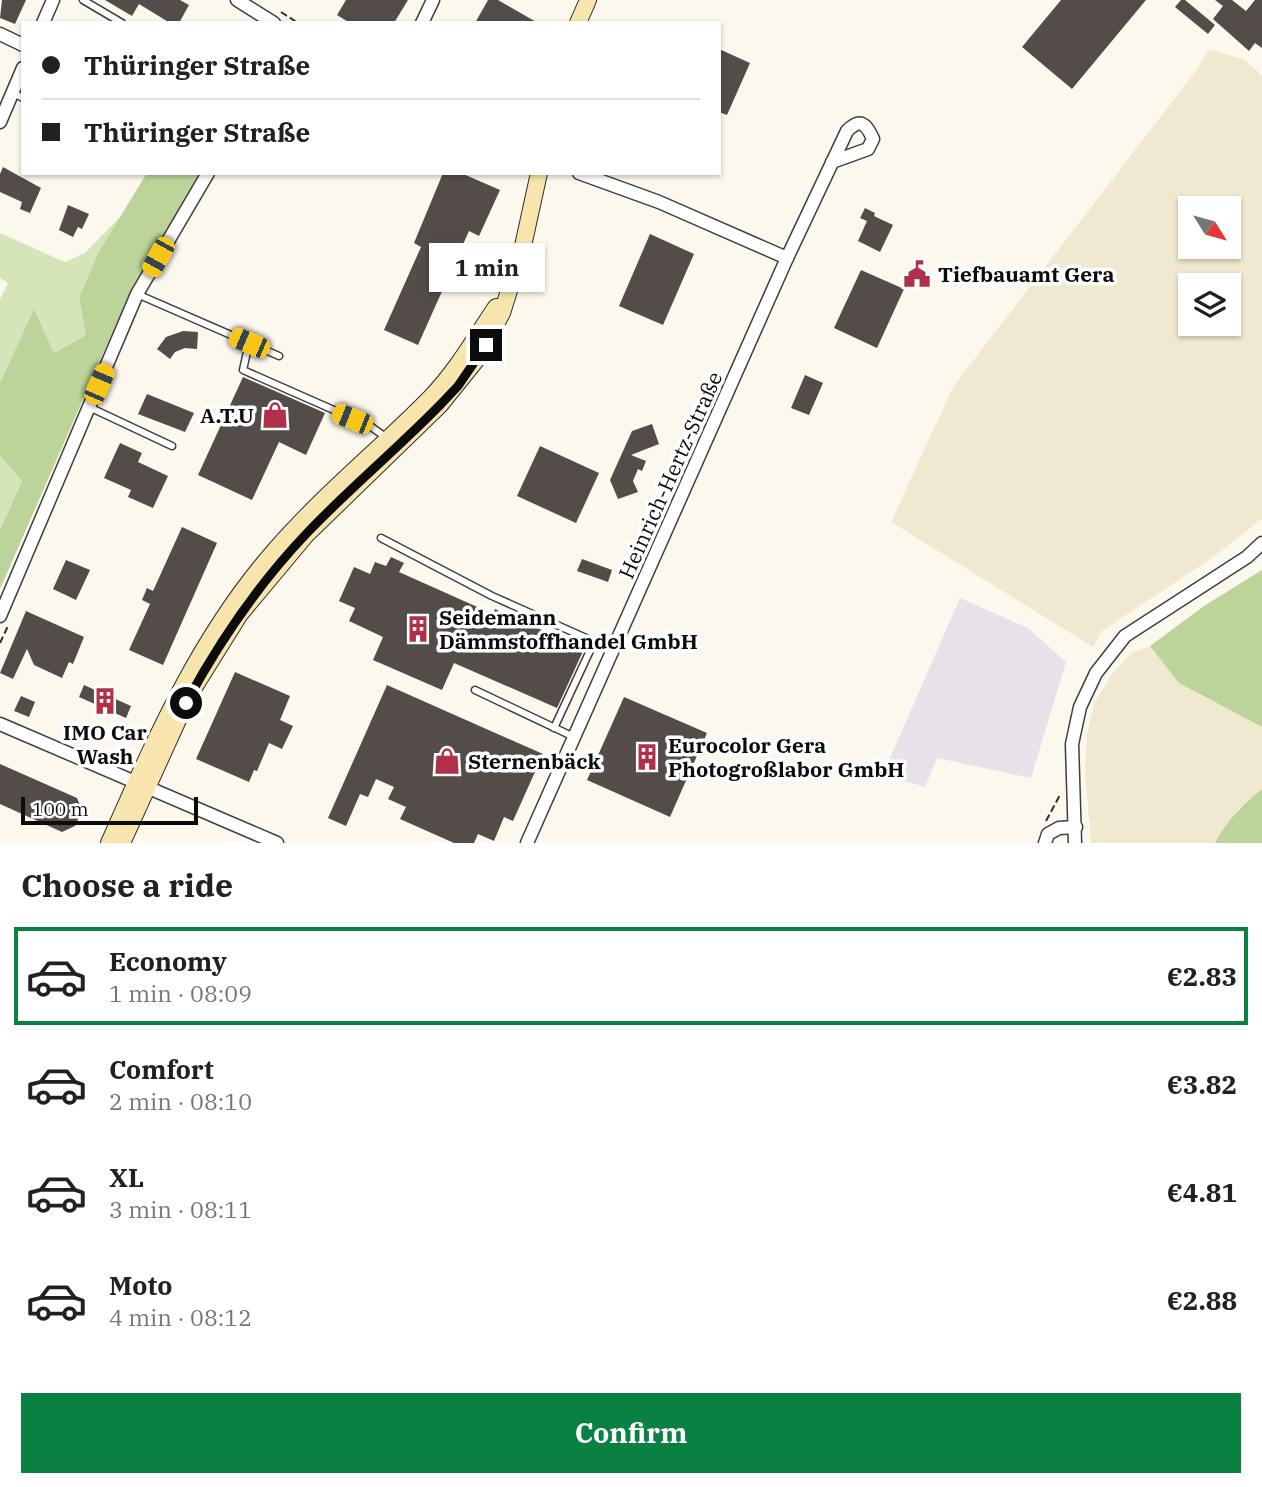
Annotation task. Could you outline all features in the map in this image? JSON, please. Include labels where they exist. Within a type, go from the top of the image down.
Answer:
[{"type":"main road","points":[[579,21],[589,0]]},
{"type":"main road","points":[[122,843],[141,786],[179,692],[231,607],[298,524],[391,443],[450,376],[508,290],[523,246],[539,175]]},
{"type":"main road","points":[[109,843],[141,786]]},
{"type":"street","points":[[44,21],[53,0]]},
{"type":"street","points":[[237,0],[271,21]]},
{"type":"street","points":[[423,21],[433,0]]},
{"type":"street","points":[[0,34],[21,44]]},
{"type":"street","points":[[0,122],[18,95]]},
{"type":"street","name":"Heinrich-Hertz-Straße","points":[[527,843],[832,162]]},
{"type":"street","points":[[0,616],[138,294],[207,175]]},
{"type":"street","points":[[585,175],[659,202],[787,258]]},
{"type":"street","points":[[1075,843],[1072,744],[1080,706],[1096,673],[1125,636],[1247,557],[1262,544]]},
{"type":"street","points":[[0,724],[277,843]]},
{"type":"street","points":[[1045,843],[1048,834],[1059,828],[1076,827]]},
{"type":"lane","points":[[83,0],[118,21]]},
{"type":"lane","points":[[138,294],[279,356]]},
{"type":"lane","points":[[249,343],[243,370],[370,426],[391,443]]},
{"type":"lane","points":[[89,407],[172,446]]},
{"type":"lane","points":[[381,538],[492,596],[613,650]]},
{"type":"lane","points":[[554,728],[594,642]]},
{"type":"lane","points":[[475,690],[574,737]]},
{"type":"path","points":[[1044,825],[1065,787]]},
{"type":"shaded area","points":[[1209,49],[1245,60],[1262,76],[1262,519],[1212,558],[1102,631],[1093,647],[891,522],[953,387],[1198,68]]},
{"type":"shaded area","points":[[960,598],[1028,628],[1066,662],[1031,778],[937,758],[925,787],[883,774]]},
{"type":"shaded area","points":[[1150,646],[1179,683],[1262,727],[1262,789],[1240,807],[1215,843],[1091,843],[1085,773],[1087,734],[1095,701],[1113,673],[1131,653]]},
{"type":"green space","points":[[146,175],[199,175],[130,292],[0,589],[0,530],[22,481],[0,456],[0,383],[34,309],[54,353],[86,335],[79,298],[98,253]]},
{"type":"green space","points":[[120,217],[98,253],[79,298],[86,335],[54,353],[34,310],[0,383],[0,299],[8,283],[0,278],[0,233],[65,262],[85,253]]},
{"type":"green space","points":[[0,456],[22,481],[0,530]]},
{"type":"green space","points":[[1262,570],[1262,727],[1179,683],[1150,646],[1204,606]]},
{"type":"green space","points":[[1262,789],[1262,843],[1215,843],[1236,813]]},
{"type":"building","points":[[2,0],[26,0],[15,24],[0,18]]},
{"type":"building","points":[[105,0],[180,0],[189,5],[180,21],[167,21],[139,4],[132,16]]},
{"type":"building","points":[[346,0],[408,0],[395,21],[347,21],[337,15]]},
{"type":"building","points":[[488,0],[498,0],[535,21],[476,21]]},
{"type":"building","points":[[1061,0],[1146,0],[1072,89],[1022,47]]},
{"type":"building","points":[[1181,0],[1185,0],[1215,25],[1208,34],[1175,7]]},
{"type":"building","points":[[1215,0],[1232,0],[1246,11],[1255,0],[1262,0],[1262,48],[1255,43],[1249,51],[1213,19],[1223,6]]},
{"type":"building","points":[[721,50],[750,63],[727,115],[721,113]]},
{"type":"building","points":[[3,167],[41,188],[30,213],[20,209],[22,202],[0,192],[0,174]]},
{"type":"building","points":[[442,175],[466,175],[500,190],[479,236],[469,231],[418,345],[384,330],[421,247],[414,243]]},
{"type":"building","points":[[68,205],[89,214],[82,229],[78,227],[73,237],[59,230]]},
{"type":"building","points":[[865,208],[875,213],[874,216],[893,225],[880,252],[858,241],[867,221],[860,218]]},
{"type":"building","points":[[650,234],[694,254],[663,325],[619,306]]},
{"type":"building","points":[[861,270],[904,289],[877,348],[834,328]]},
{"type":"building","points":[[183,331],[198,332],[197,349],[185,348],[175,352],[170,359],[157,349],[166,337]]},
{"type":"building","points":[[805,375],[823,383],[809,415],[791,408]]},
{"type":"building","points":[[243,377],[325,413],[306,455],[279,442],[252,500],[198,475]]},
{"type":"building","points":[[147,394],[194,413],[185,432],[138,414]]},
{"type":"building","points":[[652,424],[659,444],[631,455],[646,461],[642,471],[638,469],[633,481],[638,492],[618,499],[610,480],[632,431]]},
{"type":"building","points":[[120,443],[142,453],[138,462],[168,476],[153,508],[128,497],[131,490],[104,478]]},
{"type":"building","points":[[540,446],[599,473],[576,523],[517,496]]},
{"type":"building","points":[[182,527],[217,543],[163,665],[129,650],[150,604],[142,600],[147,588],[153,591]]},
{"type":"building","points":[[391,557],[404,563],[399,572],[493,614],[495,609],[584,649],[557,708],[454,663],[442,690],[373,660],[383,637],[349,621],[355,608],[339,601],[354,567],[370,574],[375,562],[386,566]]},
{"type":"building","points":[[582,559],[612,570],[608,582],[577,571]]},
{"type":"building","points":[[66,560],[90,570],[76,600],[53,589]]},
{"type":"building","points":[[26,611],[84,637],[73,664],[69,662],[62,678],[34,665],[27,649],[13,679],[0,673]]},
{"type":"building","points":[[235,672],[290,696],[280,720],[293,726],[282,749],[269,743],[249,782],[196,759]]},
{"type":"building","name":"IMO Car Wash","points":[[84,685],[131,706],[126,718],[79,697]]},
{"type":"building","name":"Sternenbäck","points":[[387,685],[543,754],[513,821],[504,817],[494,841],[478,834],[474,843],[454,843],[400,819],[406,807],[388,799],[394,787],[376,779],[368,797],[360,794],[346,826],[328,818]]},
{"type":"building","points":[[21,696],[35,702],[29,717],[14,711]]},
{"type":"building","name":"Eurocolor Gera Photogroßlabor GmbH","points":[[624,697],[707,733],[670,817],[587,780]]},
{"type":"building","points":[[0,764],[77,798],[82,810],[75,826],[62,832],[0,804]]},
{"type":"place","name":"Tiefbauamt Gera","points":[[917,274]]},
{"type":"place","name":"A.T.U","points":[[275,415]]},
{"type":"place","name":"Seidemann Dämmstoffhandel GmbH","points":[[418,629]]},
{"type":"place","name":"IMO Car Wash","points":[[105,701]]},
{"type":"place","name":"Eurocolor Gera Photogroßlabor GmbH","points":[[647,757]]},
{"type":"place","name":"Sternenbäck","points":[[447,761]]},
{"type":"route","points":[[186,703],[221,643],[260,588],[306,534],[458,386],[486,345]]}]
